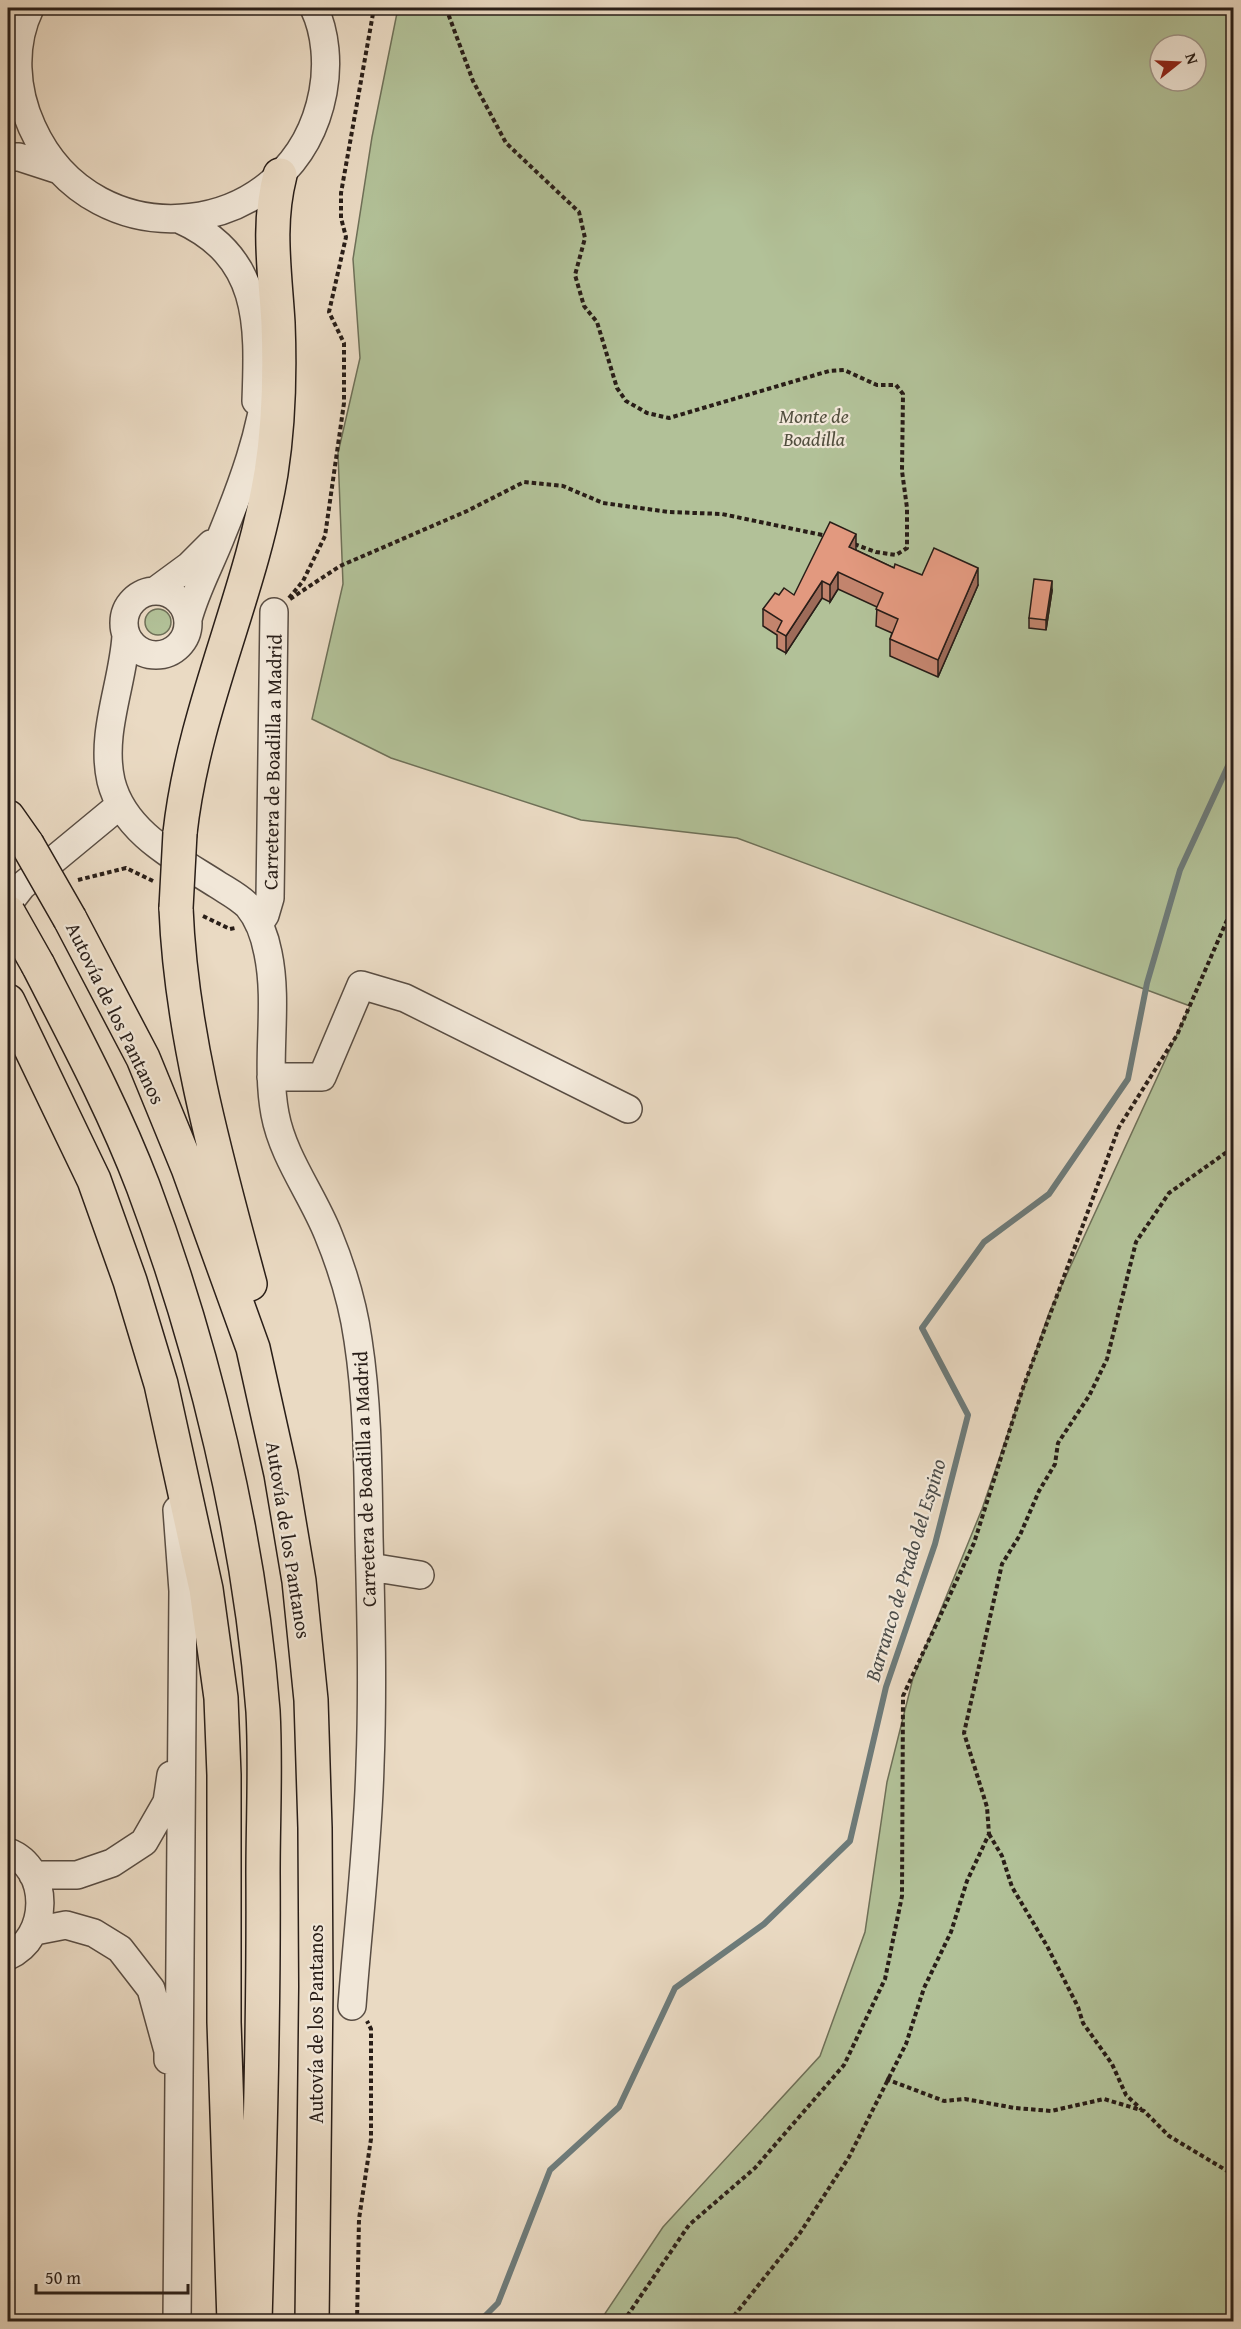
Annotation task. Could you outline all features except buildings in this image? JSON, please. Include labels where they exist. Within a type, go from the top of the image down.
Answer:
[{"type":"highway","points":[[253,1348],[254,1300],[231,1213],[193,1046],[181,977],[180,833],[191,762],[250,556],[270,475],[280,390],[271,219],[280,175]]},
{"type":"highway","name":"Autovía de los Pantanos","points":[[8,817],[27,844],[70,919],[143,1058],[188,1168],[253,1348],[281,1474],[299,1581],[310,1700],[315,1828],[316,1976],[312,2322]]},
{"type":"highway","points":[[8,912],[38,964],[105,1098],[143,1186],[178,1291],[214,1420],[242,1550],[263,1712],[263,1991],[255,2322]]},
{"type":"highway","points":[[8,1001],[94,1180],[130,1281],[161,1384],[206,1589],[221,1698],[224,1775],[224,2022],[234,2322]]},
{"type":"street","points":[[30,8],[13,66],[26,113],[39,143],[59,170],[83,191],[112,207],[142,217],[179,219],[204,216],[237,205],[265,189],[280,175],[307,140],[320,110],[326,78],[325,46],[314,8]]},
{"type":"street","points":[[8,157],[19,157],[59,170]]},
{"type":"street","points":[[179,219],[211,237],[231,255],[249,288],[256,323],[254,441]]},
{"type":"street","points":[[188,620],[185,610],[173,596],[155,591],[145,592],[128,605],[123,626],[126,636],[136,649],[160,655],[168,653],[181,643],[188,620],[196,591],[226,524],[254,441],[267,382],[271,246]]},
{"type":"street","points":[[155,591],[189,566],[226,524]]},
{"type":"street","name":"Carretera de Boadilla a Madrid","points":[[274,612],[270,898],[265,915],[259,924],[268,952],[272,984],[271,1077],[281,1137],[328,1233],[346,1281],[358,1338],[365,1398],[370,1567],[370,1767],[352,2006]]},
{"type":"street","points":[[126,636],[111,727],[108,763],[120,805],[132,824],[152,841],[239,897],[251,910],[259,924]]},
{"type":"street","points":[[111,727],[127,693],[142,672],[160,655]]},
{"type":"street","points":[[8,904],[22,886],[120,805]]},
{"type":"street","points":[[271,1077],[322,1077],[362,985],[405,998],[628,1109]]},
{"type":"street","points":[[161,1384],[175,1492],[183,1591],[176,2322]]},
{"type":"street","points":[[370,1567],[420,1575]]},
{"type":"street","points":[[33,1875],[77,1875],[112,1863],[144,1842],[167,1802],[182,1706]]},
{"type":"street","points":[[8,1852],[33,1875],[41,1901],[35,1931],[18,1952],[8,1956]]},
{"type":"street","points":[[35,1931],[66,1925],[94,1933],[120,1949],[151,1989],[168,2051],[168,2232],[176,2322]]},
{"type":"path","points":[[374,8],[341,193],[340,218],[346,237],[329,312],[344,343],[344,403],[335,469],[325,536],[303,581],[287,600],[340,566],[467,511],[524,482],[563,486],[603,503],[669,512],[722,514],[837,539]]},
{"type":"path","points":[[446,8],[472,81],[506,143],[579,212],[585,238],[575,274],[584,306],[597,322],[617,388],[626,400],[647,413],[669,418],[829,370],[844,370],[877,385],[896,385],[903,394],[902,471],[908,508],[908,548],[896,555],[876,552],[848,541]]},
{"type":"path","points":[[75,881],[126,868],[142,874],[179,902],[230,929],[259,924]]},
{"type":"path","points":[[623,2322],[689,2225],[755,2168],[844,2065],[885,1979],[902,1896],[903,1696],[974,1543],[1023,1388],[1119,1127],[1177,1035],[1233,904]]},
{"type":"path","points":[[1233,1147],[1169,1193],[1136,1242],[1107,1359],[1089,1396],[1058,1443],[1055,1464],[1039,1491],[1020,1535],[1002,1564],[964,1733],[987,1807],[989,1834],[1002,1856],[1012,1887],[1047,1946],[1078,2007],[1083,2023],[1112,2064],[1126,2095],[1169,2136],[1233,2175]]},
{"type":"path","points":[[729,2322],[800,2233],[849,2157],[886,2079],[906,2044],[924,1988],[951,1932],[967,1881],[989,1834]]},
{"type":"path","points":[[352,2006],[361,2011],[370,2029],[371,2139],[359,2219],[357,2322]]},
{"type":"path","points":[[886,2079],[944,2101],[965,2098],[1015,2108],[1051,2111],[1104,2099],[1144,2111]]},
{"type":"green space","name":"Monte de Boadilla","points":[[398,8],[1233,8],[1233,2321],[600,2321],[663,2227],[820,2056],[865,1932],[887,1782],[913,1678],[982,1509],[1049,1313],[1190,1006],[737,838],[581,820],[391,758],[312,719],[343,584],[338,453],[360,358],[353,259],[372,137]]},
{"type":"green space","points":[[158,609],[167,613],[171,622],[167,631],[158,635],[149,631],[145,622],[149,613]]},
{"type":"waterway","name":"Barranco de Prado del Espino","points":[[479,2322],[498,2303],[550,2170],[619,2107],[675,1988],[764,1924],[850,1841],[886,1687],[935,1544],[968,1415],[922,1328],[984,1242],[1049,1194],[1128,1079],[1147,983],[1180,870],[1234,753]]}]
